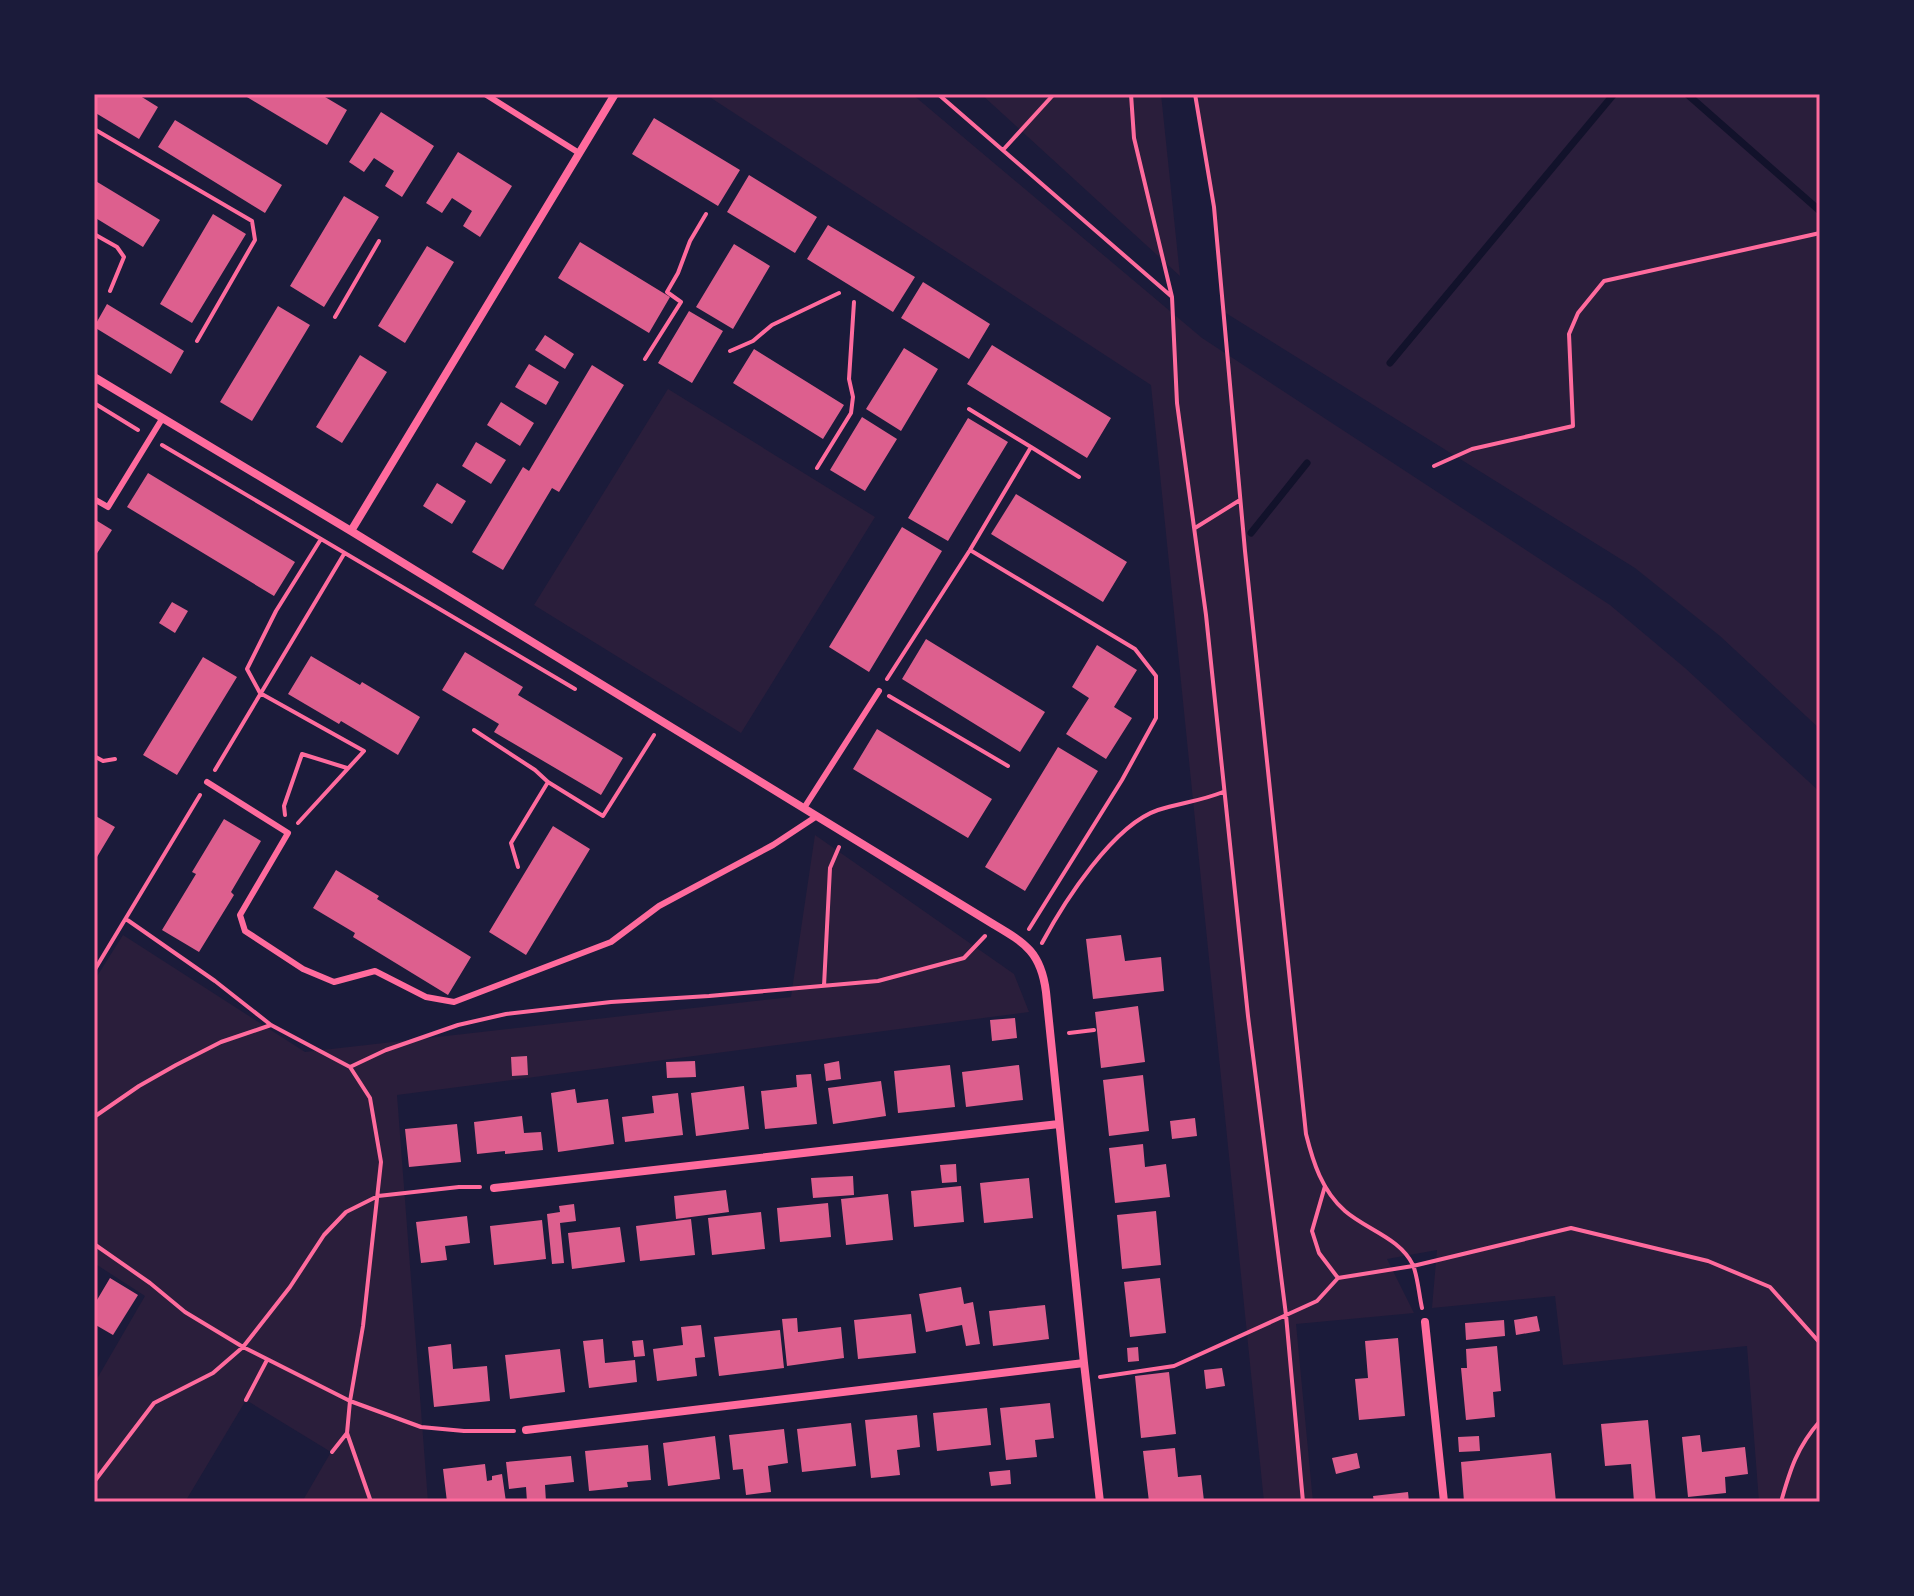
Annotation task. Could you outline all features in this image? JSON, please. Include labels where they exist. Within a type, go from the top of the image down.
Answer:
[{"type":"street","points":[[351,531],[615,94]]},
{"type":"street","points":[[94,377],[993,924],[1022,942],[1035,956],[1045,985],[1100,1502]]},
{"type":"street","points":[[494,1188],[1059,1124]]},
{"type":"street","points":[[1425,1322],[1444,1502]]},
{"type":"street","points":[[526,1430],[1084,1363]]},
{"type":"lane","points":[[485,94],[579,153]]},
{"type":"lane","points":[[94,499],[108,507],[162,419]]},
{"type":"lane","points":[[804,808],[879,691]]},
{"type":"lane","points":[[207,782],[288,833],[240,915],[245,931],[303,969],[334,982],[375,971],[426,997],[454,1002],[611,942],[659,906],[773,845],[817,816]]},
{"type":"path","points":[[938,94],[1172,297]]},
{"type":"path","points":[[1003,150],[1054,94]]},
{"type":"path","points":[[1131,94],[1134,138],[1172,297],[1177,403],[1206,615],[1248,1016],[1286,1315],[1303,1502]]},
{"type":"path","points":[[1195,94],[1214,207],[1240,500],[1306,1134],[1313,1162],[1325,1186],[1345,1211],[1399,1246],[1413,1266],[1425,1322]]},
{"type":"path","points":[[94,129],[252,221],[255,240],[197,341]]},
{"type":"path","points":[[645,359],[681,302],[667,292],[706,214]]},
{"type":"path","points":[[1434,466],[1472,449],[1573,426],[1569,334],[1578,313],[1604,281],[1820,233]]},
{"type":"path","points":[[94,234],[117,247],[124,257],[110,291]]},
{"type":"path","points":[[335,317],[379,241]]},
{"type":"path","points":[[730,351],[753,341],[772,325],[839,293]]},
{"type":"path","points":[[817,468],[851,413],[853,397],[849,379],[854,302]]},
{"type":"path","points":[[94,403],[344,553]]},
{"type":"path","points":[[969,409],[1079,477]]},
{"type":"path","points":[[1008,766],[879,691],[970,550],[1031,447]]},
{"type":"path","points":[[1194,528],[1240,500]]},
{"type":"path","points":[[94,971],[344,553],[351,531]]},
{"type":"path","points":[[288,833],[364,751],[260,693],[247,669],[276,611],[321,539]]},
{"type":"path","points":[[970,550],[1135,649],[1156,676],[1156,718],[1122,780],[1022,942]]},
{"type":"path","points":[[474,730],[603,816],[654,735]]},
{"type":"path","points":[[288,833],[284,806],[302,754],[348,769]]},
{"type":"path","points":[[94,756],[103,761],[115,759]]},
{"type":"path","points":[[518,867],[511,843],[548,782]]},
{"type":"path","points":[[1035,956],[1053,922],[1106,848],[1129,827],[1156,811],[1224,792]]},
{"type":"path","points":[[824,986],[830,868],[845,833]]},
{"type":"path","points":[[126,919],[215,981],[271,1025],[350,1067],[370,1098],[381,1162],[363,1326],[347,1433],[371,1502]]},
{"type":"path","points":[[350,1067],[386,1050],[458,1025],[506,1014],[611,1002],[878,981],[964,958],[993,924]]},
{"type":"path","points":[[94,1117],[176,1065],[221,1042],[271,1025]]},
{"type":"path","points":[[1069,1033],[1094,1030]]},
{"type":"path","points":[[1325,1186],[1312,1231],[1319,1253],[1338,1278]]},
{"type":"path","points":[[94,1482],[154,1403],[213,1373],[243,1347],[290,1287],[324,1235],[346,1212],[378,1196],[459,1187],[494,1188]]},
{"type":"path","points":[[1086,1380],[1174,1366],[1317,1301],[1338,1278],[1413,1266],[1571,1228],[1708,1261],[1770,1287],[1820,1343]]},
{"type":"path","points":[[94,1244],[185,1312],[267,1360],[350,1401],[421,1427],[464,1431],[526,1430]]},
{"type":"path","points":[[246,1400],[267,1360]]},
{"type":"path","points":[[1781,1502],[1792,1461],[1820,1421]]},
{"type":"path","points":[[332,1452],[347,1433]]},
{"type":"shaded area","points":[[705,94],[912,94],[1202,338],[1610,605],[1685,668],[1820,792],[1820,1502],[1759,1502],[1747,1346],[1563,1365],[1555,1296],[1432,1308],[1437,1250],[1387,1259],[1414,1313],[1296,1324],[1313,1502],[1264,1502],[1151,385]]},
{"type":"shaded area","points":[[981,94],[1161,94],[1180,276]]},
{"type":"shaded area","points":[[1195,94],[1820,94],[1820,729],[1720,636],[1635,568],[1221,310],[1214,207]]},
{"type":"shaded area","points":[[668,389],[875,517],[741,733],[534,605]]},
{"type":"shaded area","points":[[815,835],[1014,974],[1029,1012],[397,1095],[428,1502],[302,1502],[331,1452],[246,1400],[185,1502],[94,1502],[94,1384],[145,1296],[94,1263],[94,981],[123,935],[305,1052],[791,997]]},
{"type":"building","points":[[94,94],[137,94],[158,107],[139,139],[94,112]]},
{"type":"building","points":[[242,94],[320,94],[347,110],[327,145]]},
{"type":"building","points":[[381,112],[434,146],[402,197],[385,186],[394,171],[374,158],[364,172],[349,162]]},
{"type":"building","points":[[654,118],[740,170],[718,206],[632,154]]},
{"type":"building","points":[[175,120],[282,185],[265,213],[158,147]]},
{"type":"building","points":[[458,152],[512,186],[480,237],[463,226],[472,211],[452,198],[442,213],[426,203]]},
{"type":"building","points":[[749,175],[817,217],[795,253],[727,212]]},
{"type":"building","points":[[94,180],[160,220],[143,247],[94,217]]},
{"type":"building","points":[[344,196],[379,217],[324,307],[290,286]]},
{"type":"building","points":[[213,214],[246,234],[192,323],[160,304]]},
{"type":"building","points":[[828,225],[915,277],[893,312],[807,259]]},
{"type":"building","points":[[580,242],[670,297],[649,333],[558,278]]},
{"type":"building","points":[[734,244],[770,266],[733,329],[696,307]]},
{"type":"building","points":[[427,246],[454,262],[405,343],[378,326]]},
{"type":"building","points":[[923,282],[990,324],[969,359],[901,318]]},
{"type":"building","points":[[107,304],[184,351],[171,374],[94,327]]},
{"type":"building","points":[[278,306],[310,325],[252,421],[220,402]]},
{"type":"building","points":[[689,311],[723,331],[692,383],[658,363]]},
{"type":"building","points":[[545,335],[574,354],[565,369],[535,350]]},
{"type":"building","points":[[992,345],[1111,418],[1087,458],[967,384]]},
{"type":"building","points":[[904,348],[938,369],[901,431],[866,409]]},
{"type":"building","points":[[754,349],[844,405],[823,439],[733,383]]},
{"type":"building","points":[[360,355],[387,372],[342,443],[316,427]]},
{"type":"building","points":[[529,364],[559,382],[546,405],[515,387]]},
{"type":"building","points":[[592,365],[624,385],[559,492],[552,488],[503,570],[472,552],[523,467],[529,471]]},
{"type":"building","points":[[501,402],[534,423],[520,446],[487,425]]},
{"type":"building","points":[[862,417],[897,439],[865,491],[830,470]]},
{"type":"building","points":[[968,418],[1008,442],[948,541],[908,518]]},
{"type":"building","points":[[476,442],[506,460],[491,484],[462,466]]},
{"type":"building","points":[[148,473],[295,562],[274,596],[127,507]]},
{"type":"building","points":[[437,483],[466,501],[452,524],[423,506]]},
{"type":"building","points":[[1016,494],[1127,562],[1103,602],[991,534]]},
{"type":"building","points":[[94,519],[112,530],[94,558]]},
{"type":"building","points":[[902,527],[942,551],[869,672],[829,647]]},
{"type":"building","points":[[172,602],[188,611],[175,633],[159,623]]},
{"type":"building","points":[[926,639],[1045,712],[1020,752],[902,679]]},
{"type":"building","points":[[1097,645],[1137,670],[1114,707],[1132,718],[1106,759],[1066,734],[1089,698],[1072,687]]},
{"type":"building","points":[[465,652],[523,687],[518,695],[623,758],[601,795],[494,732],[499,724],[442,690]]},
{"type":"building","points":[[311,656],[420,717],[398,755],[288,694]]},
{"type":"building","points":[[203,657],[237,677],[177,775],[143,755]]},
{"type":"building","points":[[877,729],[992,799],[968,838],[853,769]]},
{"type":"building","points":[[1058,747],[1098,771],[1025,891],[985,867]]},
{"type":"building","points":[[94,815],[115,827],[94,862]]},
{"type":"building","points":[[224,819],[261,841],[231,892],[234,895],[199,952],[162,930]]},
{"type":"building","points":[[553,826],[590,849],[526,955],[489,932]]},
{"type":"building","points":[[336,870],[471,957],[448,995],[353,937],[355,933],[313,908]]},
{"type":"building","points":[[1121,935],[1125,961],[1161,957],[1164,991],[1093,999],[1086,939]]},
{"type":"building","points":[[1138,1006],[1145,1062],[1101,1068],[1095,1012]]},
{"type":"building","points":[[1015,1018],[1017,1038],[992,1041],[990,1020]]},
{"type":"building","points":[[527,1056],[528,1075],[512,1076],[511,1057]]},
{"type":"building","points":[[695,1061],[696,1077],[667,1078],[666,1062]]},
{"type":"building","points":[[839,1061],[841,1079],[826,1081],[824,1064]]},
{"type":"building","points":[[950,1065],[955,1107],[898,1113],[894,1071]]},
{"type":"building","points":[[1019,1065],[1023,1100],[966,1107],[962,1072]]},
{"type":"building","points":[[811,1074],[817,1124],[765,1129],[761,1091],[797,1087],[796,1075]]},
{"type":"building","points":[[1143,1075],[1149,1131],[1109,1136],[1103,1080]]},
{"type":"building","points":[[881,1081],[886,1116],[833,1124],[828,1088]]},
{"type":"building","points":[[744,1086],[749,1129],[696,1136],[691,1093]]},
{"type":"building","points":[[575,1089],[577,1103],[608,1099],[614,1144],[558,1152],[551,1093]]},
{"type":"building","points":[[678,1093],[683,1135],[625,1142],[622,1117],[654,1113],[652,1096]]},
{"type":"building","points":[[522,1116],[524,1133],[541,1132],[543,1150],[477,1154],[474,1122]]},
{"type":"building","points":[[1195,1118],[1197,1136],[1172,1139],[1170,1121]]},
{"type":"building","points":[[457,1124],[461,1162],[409,1167],[405,1129]]},
{"type":"building","points":[[1143,1144],[1145,1167],[1166,1164],[1170,1197],[1115,1203],[1109,1148]]},
{"type":"building","points":[[956,1164],[957,1182],[942,1183],[940,1165]]},
{"type":"building","points":[[853,1176],[854,1195],[813,1198],[811,1178]]},
{"type":"building","points":[[1029,1178],[1033,1218],[984,1223],[980,1183]]},
{"type":"building","points":[[961,1186],[964,1222],[914,1227],[911,1191]]},
{"type":"building","points":[[726,1190],[729,1212],[676,1219],[674,1196]]},
{"type":"building","points":[[888,1194],[893,1240],[846,1245],[841,1199]]},
{"type":"building","points":[[828,1203],[831,1237],[780,1242],[777,1208]]},
{"type":"building","points":[[574,1204],[576,1221],[560,1223],[564,1263],[552,1264],[547,1214],[560,1212],[559,1206]]},
{"type":"building","points":[[1156,1211],[1161,1265],[1122,1269],[1117,1215]]},
{"type":"building","points":[[761,1212],[765,1249],[712,1255],[708,1218]]},
{"type":"building","points":[[467,1216],[470,1243],[445,1246],[447,1260],[421,1263],[416,1222]]},
{"type":"building","points":[[691,1219],[695,1255],[640,1261],[636,1226]]},
{"type":"building","points":[[542,1220],[546,1259],[494,1265],[490,1226]]},
{"type":"building","points":[[620,1227],[625,1262],[572,1269],[568,1233]]},
{"type":"building","points":[[110,1278],[138,1295],[113,1335],[94,1324],[94,1305]]},
{"type":"building","points":[[1160,1278],[1166,1333],[1130,1337],[1124,1282]]},
{"type":"building","points":[[961,1287],[964,1304],[973,1302],[980,1344],[966,1346],[962,1325],[926,1332],[919,1294]]},
{"type":"building","points":[[1045,1305],[1049,1339],[993,1346],[989,1311]]},
{"type":"building","points":[[911,1314],[916,1353],[858,1359],[854,1320]]},
{"type":"building","points":[[1537,1316],[1540,1331],[1516,1335],[1514,1320]]},
{"type":"building","points":[[797,1318],[798,1332],[841,1327],[844,1358],[787,1366],[782,1319]]},
{"type":"building","points":[[1504,1320],[1505,1336],[1466,1340],[1465,1323]]},
{"type":"building","points":[[701,1325],[705,1357],[695,1358],[697,1376],[657,1381],[653,1349],[683,1345],[681,1327]]},
{"type":"building","points":[[780,1330],[784,1368],[719,1376],[714,1337]]},
{"type":"building","points":[[1398,1338],[1405,1416],[1359,1420],[1355,1379],[1368,1378],[1365,1341]]},
{"type":"building","points":[[603,1339],[605,1363],[635,1360],[637,1382],[589,1388],[583,1341]]},
{"type":"building","points":[[643,1340],[645,1356],[634,1357],[632,1341]]},
{"type":"building","points":[[451,1344],[453,1369],[487,1366],[490,1401],[434,1407],[428,1347]]},
{"type":"building","points":[[1497,1346],[1501,1391],[1493,1392],[1495,1417],[1466,1420],[1461,1368],[1467,1368],[1466,1349]]},
{"type":"building","points":[[1138,1347],[1139,1361],[1128,1362],[1127,1348]]},
{"type":"building","points":[[560,1349],[565,1392],[510,1399],[505,1355]]},
{"type":"building","points":[[1222,1368],[1225,1386],[1206,1389],[1204,1370]]},
{"type":"building","points":[[1169,1372],[1176,1434],[1141,1438],[1135,1376]]},
{"type":"building","points":[[1050,1403],[1054,1438],[1035,1440],[1037,1457],[1006,1460],[1000,1408]]},
{"type":"building","points":[[987,1408],[991,1445],[937,1451],[933,1413]]},
{"type":"building","points":[[917,1415],[920,1447],[897,1450],[900,1475],[871,1478],[865,1420]]},
{"type":"building","points":[[1648,1420],[1656,1502],[1634,1502],[1631,1464],[1605,1466],[1601,1424]]},
{"type":"building","points":[[851,1423],[856,1466],[802,1472],[797,1429]]},
{"type":"building","points":[[784,1429],[788,1463],[768,1466],[771,1492],[746,1495],[743,1469],[733,1470],[729,1435]]},
{"type":"building","points":[[1700,1435],[1702,1452],[1745,1447],[1748,1474],[1725,1477],[1726,1493],[1688,1497],[1682,1437]]},
{"type":"building","points":[[715,1436],[720,1479],[668,1486],[663,1443]]},
{"type":"building","points":[[1479,1436],[1480,1451],[1459,1452],[1458,1437]]},
{"type":"building","points":[[648,1445],[651,1480],[627,1482],[628,1487],[589,1491],[585,1451]]},
{"type":"building","points":[[1175,1448],[1178,1477],[1201,1475],[1204,1501],[1149,1502],[1143,1451]]},
{"type":"building","points":[[1357,1453],[1360,1468],[1336,1474],[1332,1458]]},
{"type":"building","points":[[1551,1453],[1556,1502],[1464,1502],[1461,1462]]},
{"type":"building","points":[[571,1456],[574,1482],[545,1485],[546,1502],[527,1502],[526,1487],[509,1489],[506,1462]]},
{"type":"building","points":[[485,1464],[487,1481],[492,1480],[492,1476],[502,1474],[506,1502],[488,1502],[488,1499],[447,1502],[443,1469]]},
{"type":"building","points":[[1010,1470],[1011,1484],[991,1486],[989,1472]]},
{"type":"building","points":[[1408,1492],[1409,1502],[1374,1502],[1373,1496]]},
{"type":"waterway","points":[[1390,363],[1614,94]]},
{"type":"waterway","points":[[1687,94],[1820,211]]},
{"type":"waterway","points":[[1251,533],[1307,463]]}]
